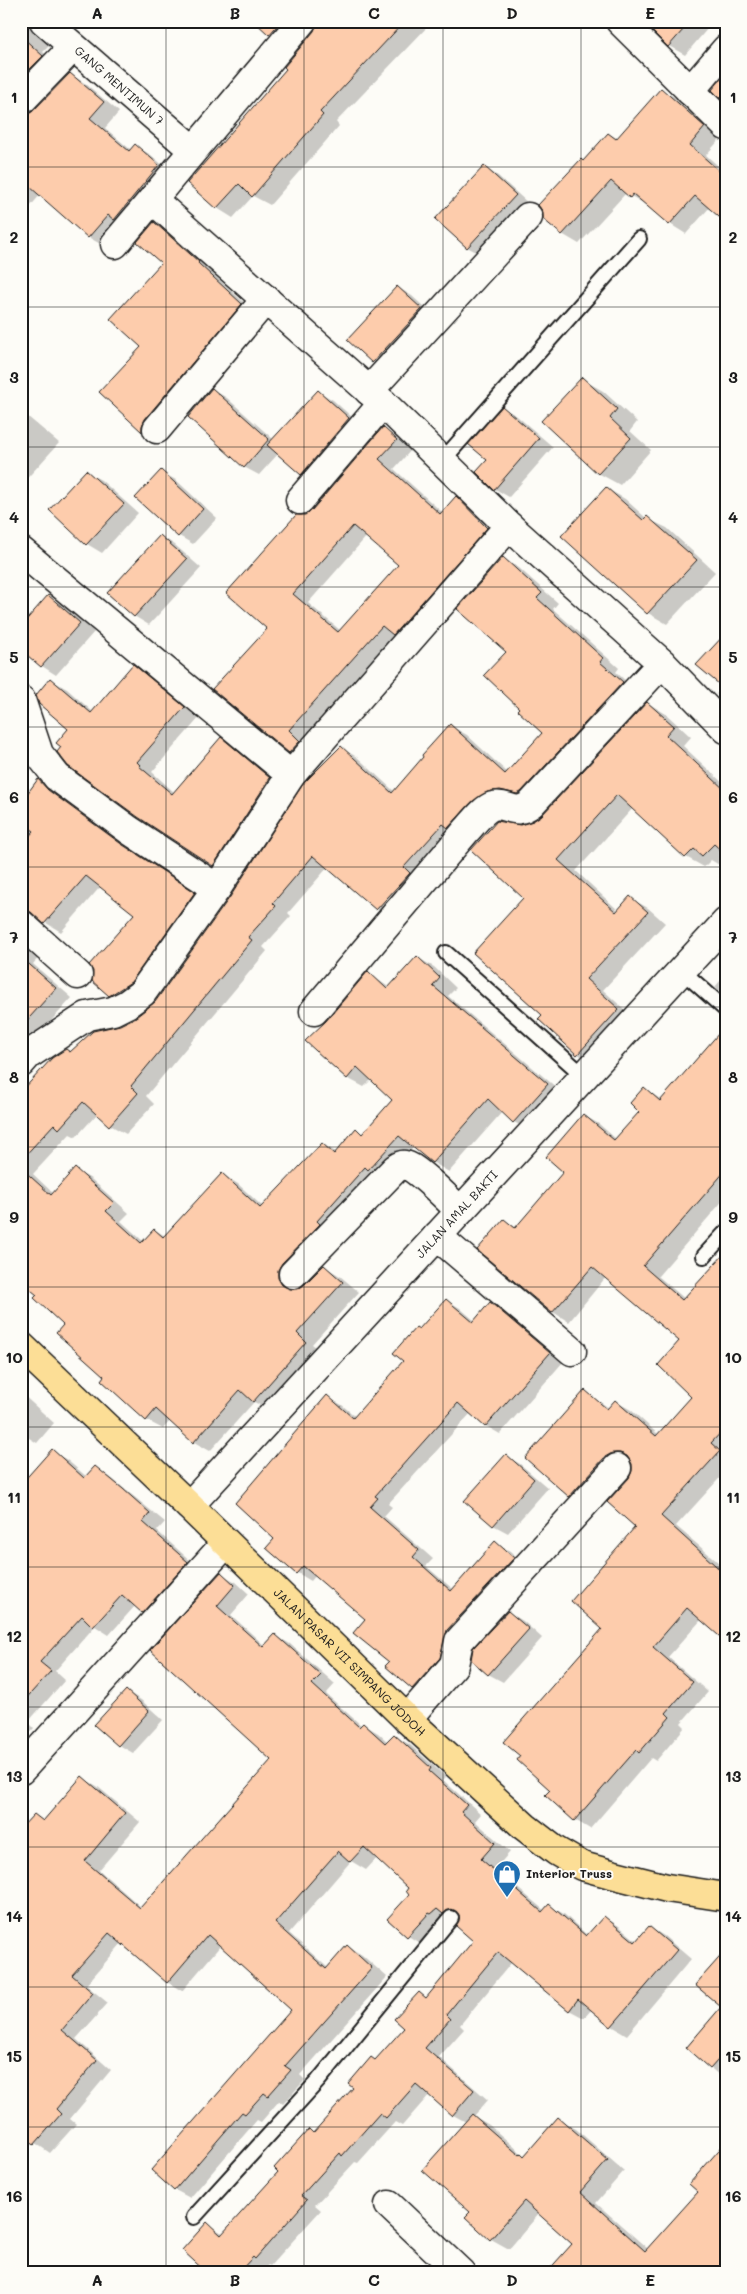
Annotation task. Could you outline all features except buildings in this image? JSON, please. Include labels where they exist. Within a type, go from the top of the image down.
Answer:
[{"type":"main road","name":"JALAN PASAR VII SIMPANG JODOH","points":[[21,1346],[189,1506],[407,1719],[520,1833],[582,1866],[667,1888],[726,1898]]},
{"type":"street","name":"GANG MENTIMUN 7","points":[[44,21],[193,150]]},
{"type":"street","points":[[115,244],[302,21]]},
{"type":"street","points":[[620,21],[726,126]]},
{"type":"street","points":[[21,101],[73,47]]},
{"type":"street","points":[[690,91],[726,49]]},
{"type":"street","points":[[153,200],[376,397],[509,526],[662,663],[726,729]]},
{"type":"street","points":[[300,500],[376,397],[528,218]]},
{"type":"street","points":[[157,429],[266,299]]},
{"type":"street","points":[[21,1063],[28,1055],[87,1016],[113,1011],[142,993],[217,888],[291,775],[509,526]]},
{"type":"street","points":[[21,551],[291,775]]},
{"type":"street","points":[[314,1011],[466,831],[487,810],[495,806],[520,810],[532,804],[662,663]]},
{"type":"street","points":[[21,700],[39,754],[57,777],[129,830],[217,888]]},
{"type":"street","name":"JALAN AMAL BAKTI","points":[[189,1506],[726,922]]},
{"type":"street","points":[[21,924],[78,975]]},
{"type":"street","points":[[293,1274],[395,1169],[402,1165],[407,1165],[416,1170],[460,1211]]},
{"type":"street","points":[[437,1236],[572,1351]]},
{"type":"street","points":[[407,1719],[454,1665],[459,1641],[617,1468]]},
{"type":"street","points":[[21,1770],[226,1543]]},
{"type":"street","points":[[389,2205],[456,2271]]},
{"type":"lane","points":[[442,460],[639,239]]},
{"type":"lane","points":[[446,953],[584,1076]]},
{"type":"lane","points":[[681,970],[726,1010]]},
{"type":"lane","points":[[704,1256],[726,1232]]},
{"type":"lane","points":[[194,2217],[318,2081],[451,1918]]},
{"type":"place","name":"Interior Truss","points":[[507,1898]]}]
